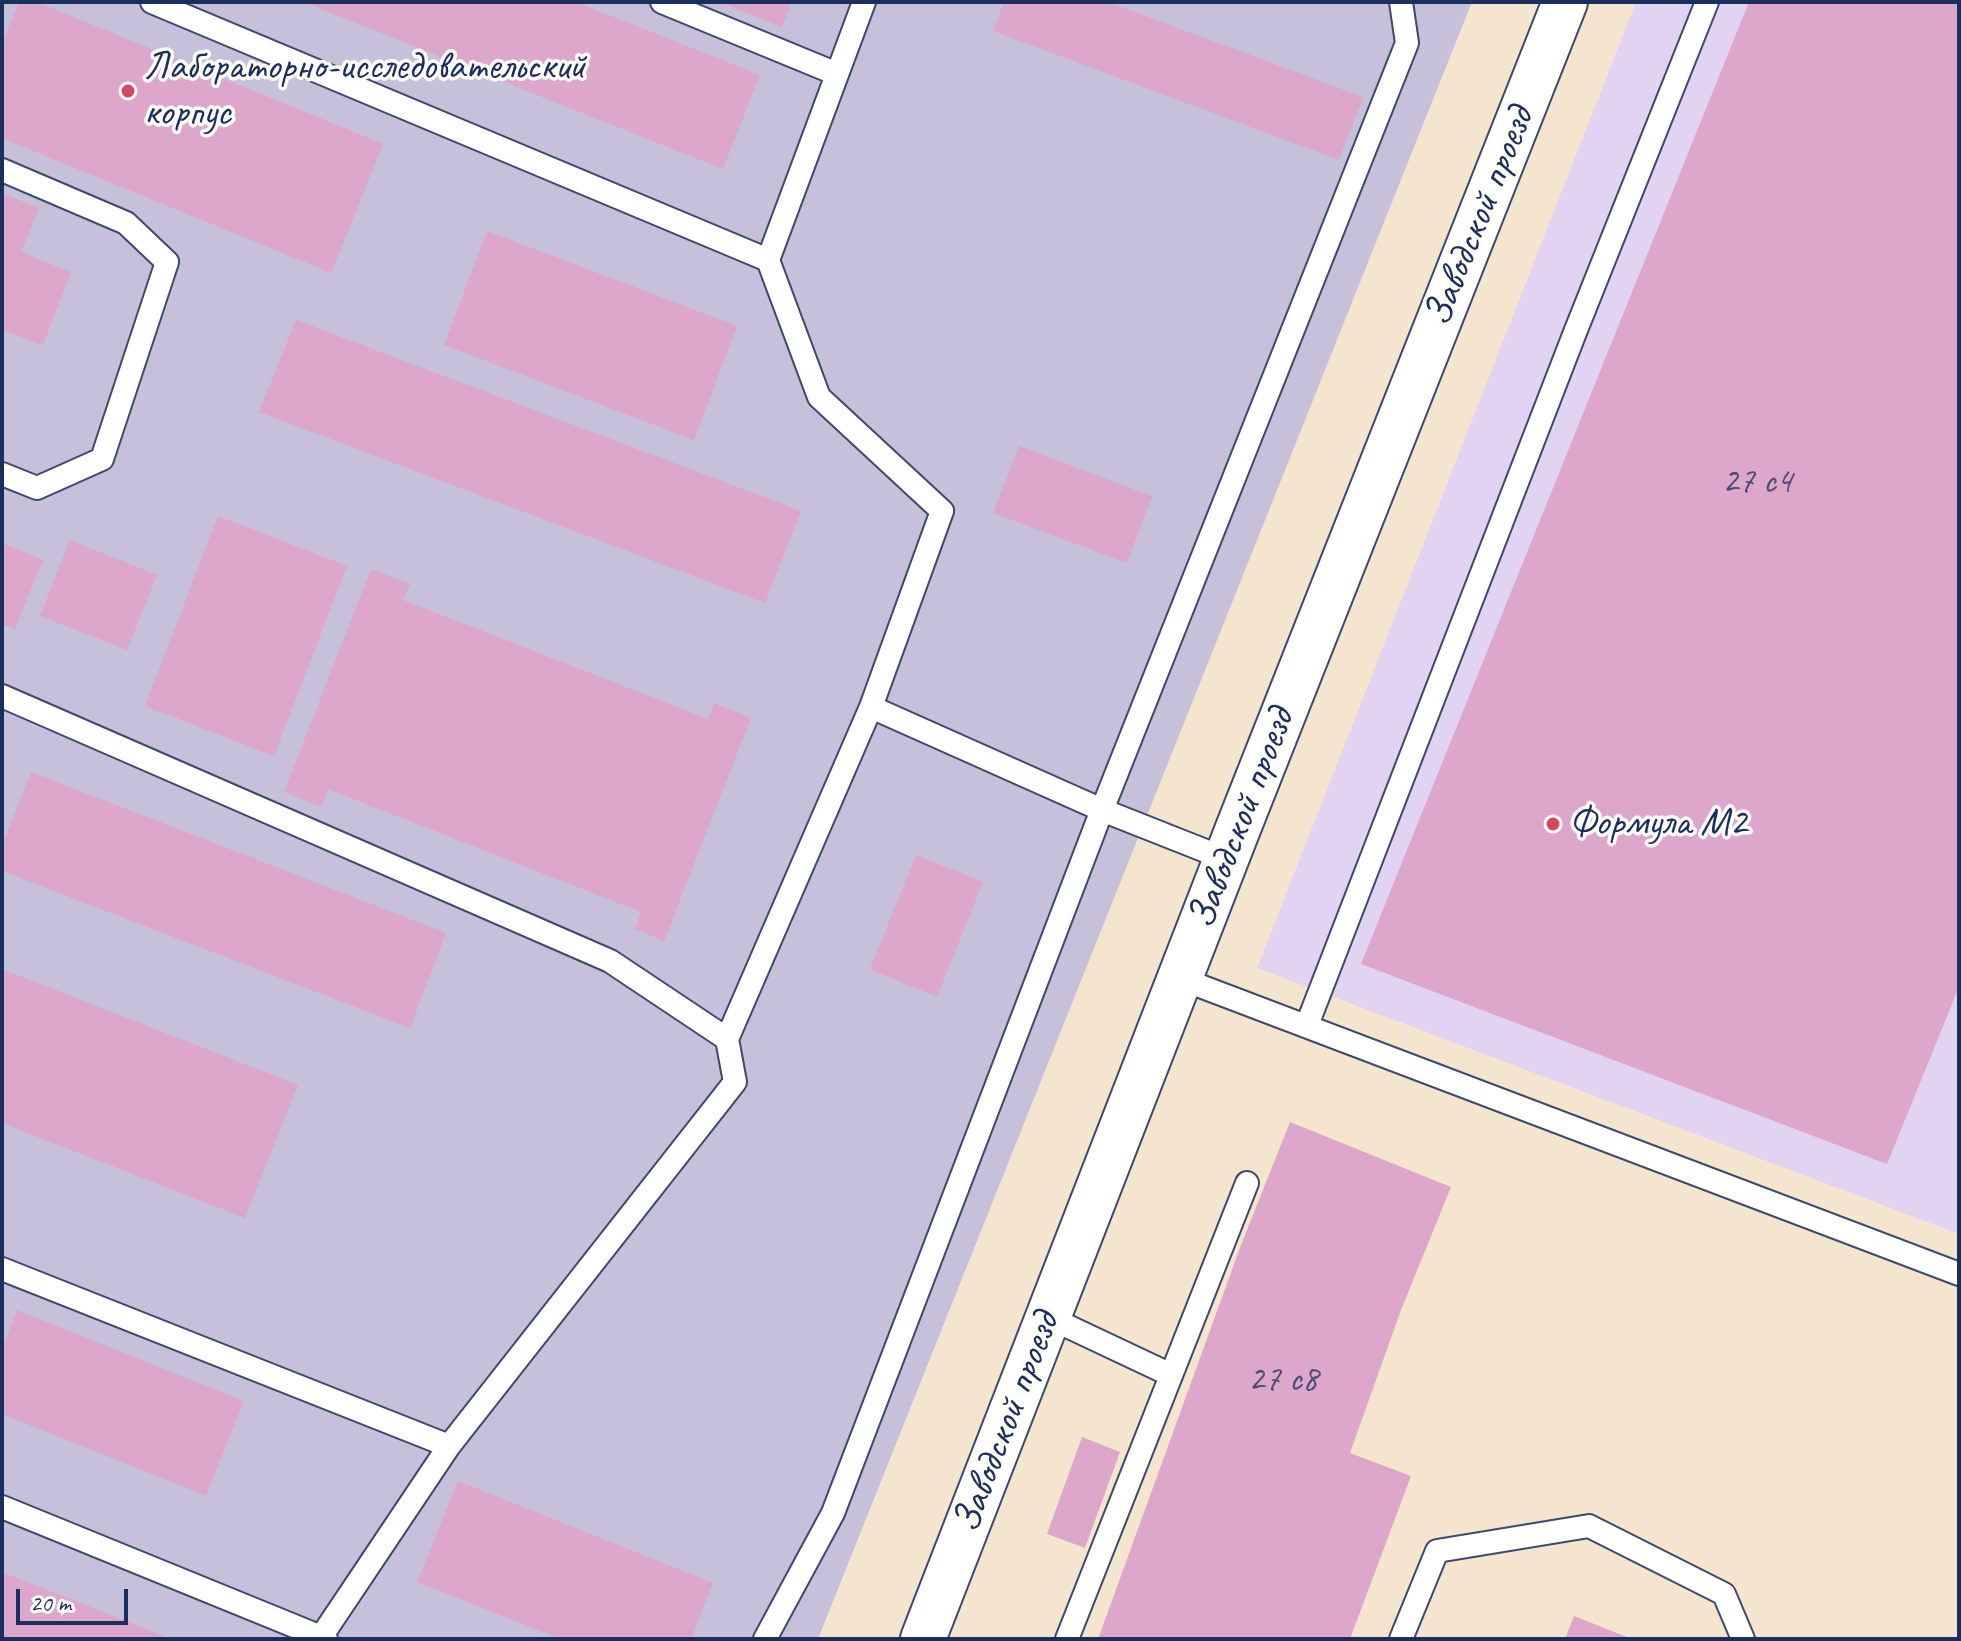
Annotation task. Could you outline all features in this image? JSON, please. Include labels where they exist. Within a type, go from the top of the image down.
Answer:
[{"type":"street","name":"Заводской проезд","points":[[923,1639],[1179,978],[1565,2]]},
{"type":"lane","points":[[152,2],[768,260]]},
{"type":"lane","points":[[662,2],[837,74]]},
{"type":"lane","points":[[2,1507],[324,1638],[449,1446],[735,1082],[727,1039],[871,707],[942,511],[819,397],[768,260],[864,2]]},
{"type":"lane","points":[[765,1639],[833,1513],[1102,810],[1407,43],[1401,2]]},
{"type":"lane","points":[[1307,1025],[1574,335],[1707,2]]},
{"type":"lane","points":[[2,170],[126,223],[167,262],[102,459],[37,488],[2,474]]},
{"type":"lane","points":[[2,696],[610,961],[727,1039]]},
{"type":"lane","points":[[871,707],[1102,810],[1226,859]]},
{"type":"lane","points":[[1179,978],[1959,1274]]},
{"type":"lane","points":[[1067,1639],[1247,1183]]},
{"type":"lane","points":[[2,1269],[449,1446]]},
{"type":"lane","points":[[1048,1317],[1171,1375]]},
{"type":"lane","points":[[1401,1639],[1437,1551],[1589,1526],[1724,1594],[1743,1639]]},
{"type":"shaded area","points":[[2,2],[1472,2],[818,1639],[2,1639]]},
{"type":"shaded area","points":[[1636,2],[1959,2],[1959,1234],[1257,968]]},
{"type":"building","name":"Лабораторно-исследовательский корпус","points":[[19,2],[37,2],[383,144],[331,273],[2,138],[2,43]]},
{"type":"building","points":[[303,2],[576,2],[760,75],[723,169]]},
{"type":"building","points":[[719,2],[792,2],[782,27]]},
{"type":"building","points":[[1004,2],[1108,2],[1363,97],[1339,160],[993,31]]},
{"type":"building","points":[[1749,2],[1959,2],[1959,987],[1887,1164],[1361,964]]},
{"type":"building","points":[[2,193],[39,208],[21,252],[71,272],[43,345],[2,330]]},
{"type":"building","points":[[487,231],[737,326],[694,440],[444,345]]},
{"type":"building","points":[[296,320],[801,511],[765,603],[259,412]]},
{"type":"building","points":[[1019,446],[1152,496],[1127,563],[993,513]]},
{"type":"building","points":[[218,516],[347,566],[274,756],[145,706]]},
{"type":"building","points":[[70,540],[157,575],[127,650],[40,616]]},
{"type":"building","points":[[2,543],[43,560],[15,629],[2,624]]},
{"type":"building","points":[[371,569],[410,584],[403,600],[708,719],[714,703],[751,718],[664,941],[635,929],[641,912],[328,789],[321,807],[284,792]]},
{"type":"building","points":[[31,772],[446,933],[410,1028],[2,871],[2,846]]},
{"type":"building","points":[[916,855],[983,882],[937,997],[870,969]]},
{"type":"building","points":[[2,969],[298,1085],[245,1218],[2,1123]]},
{"type":"building","points":[[1290,1122],[1451,1187],[1401,1310],[1350,1453],[1411,1476],[1350,1639],[1098,1639],[1241,1245]]},
{"type":"building","points":[[17,1310],[244,1401],[206,1496],[2,1414],[2,1349]]},
{"type":"building","points":[[1082,1437],[1120,1452],[1085,1548],[1047,1534]]},
{"type":"building","points":[[458,1481],[713,1583],[691,1639],[561,1639],[417,1582]]},
{"type":"building","points":[[2,1572],[171,1639],[2,1639]]},
{"type":"building","points":[[1574,1616],[1632,1639],[1565,1639]]},
{"type":"place","name":"Лабораторно-исследовательский корпус","points":[[128,91]]},
{"type":"place","name":"Формула М2","points":[[1553,824]]}]
